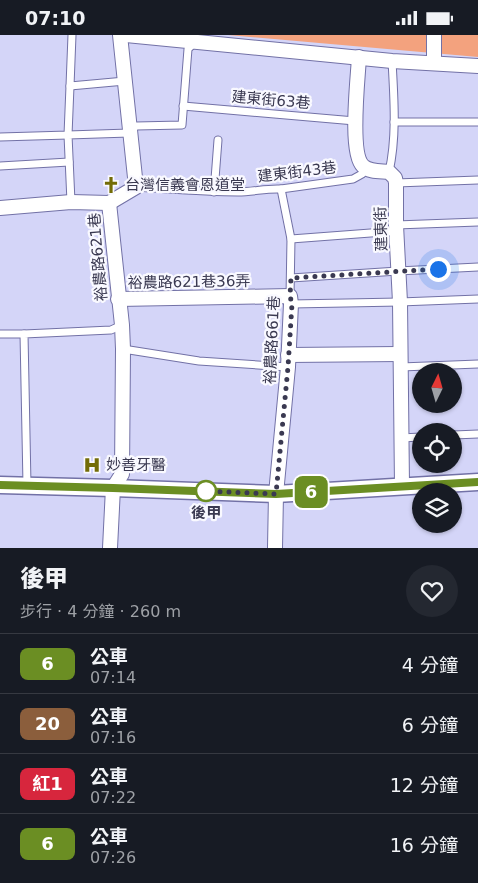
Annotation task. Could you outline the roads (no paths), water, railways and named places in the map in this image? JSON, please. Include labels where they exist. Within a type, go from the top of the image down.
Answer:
[{"type":"street","points":[[120,35],[136,187]]},
{"type":"street","points":[[126,35],[196,38],[392,61],[478,67]]},
{"type":"street","points":[[434,35],[434,63]]},
{"type":"street","points":[[358,57],[355,121],[357,155],[367,169],[393,177]]},
{"type":"street","name":"建東街","points":[[393,177],[400,302],[402,486]]},
{"type":"street","name":"裕農路621巷","points":[[110,548],[113,488],[122,474],[123,349],[109,203],[136,187]]},
{"type":"street","points":[[0,208],[71,202],[109,203]]},
{"type":"street","name":"裕農路621巷36弄","points":[[118,299],[291,300]]},
{"type":"street","name":"裕農路661巷","points":[[275,548],[276,494],[288,361],[291,300]]},
{"type":"street","points":[[288,361],[400,360]]},
{"type":"street","points":[[0,485],[276,494],[478,482]]},
{"type":"lane","points":[[71,202],[68,135],[72,35]]},
{"type":"lane","points":[[0,137],[129,133],[136,126],[182,125],[188,49],[196,38]]},
{"type":"lane","points":[[392,61],[393,177],[478,181]]},
{"type":"lane","points":[[70,86],[124,81]]},
{"type":"lane","name":"建東街63巷","points":[[183,106],[355,121]]},
{"type":"lane","points":[[394,122],[478,122]]},
{"type":"lane","points":[[214,192],[218,140]]},
{"type":"lane","points":[[0,165],[69,162]]},
{"type":"lane","name":"建東街43巷","points":[[136,187],[246,192],[353,179],[367,169]]},
{"type":"lane","name":"裕農路661巷","points":[[281,189],[290,239],[291,300]]},
{"type":"lane","points":[[290,239],[478,222]]},
{"type":"lane","points":[[291,278],[478,267]]},
{"type":"lane","points":[[291,300],[400,302],[478,299]]},
{"type":"lane","points":[[0,334],[111,331],[122,325]]},
{"type":"lane","points":[[24,334],[27,486]]},
{"type":"lane","points":[[123,349],[200,361],[288,361]]},
{"type":"lane","points":[[400,360],[478,364]]},
{"type":"lane","points":[[462,435],[478,434]]},
{"type":"lane","points":[[401,438],[412,437]]},
{"type":"place","name":"台灣信義會恩道堂","points":[[111,185]]},
{"type":"place","name":"妙善牙醫","points":[[92,465]]},
{"type":"place","name":"後甲","points":[[206,491]]}]
